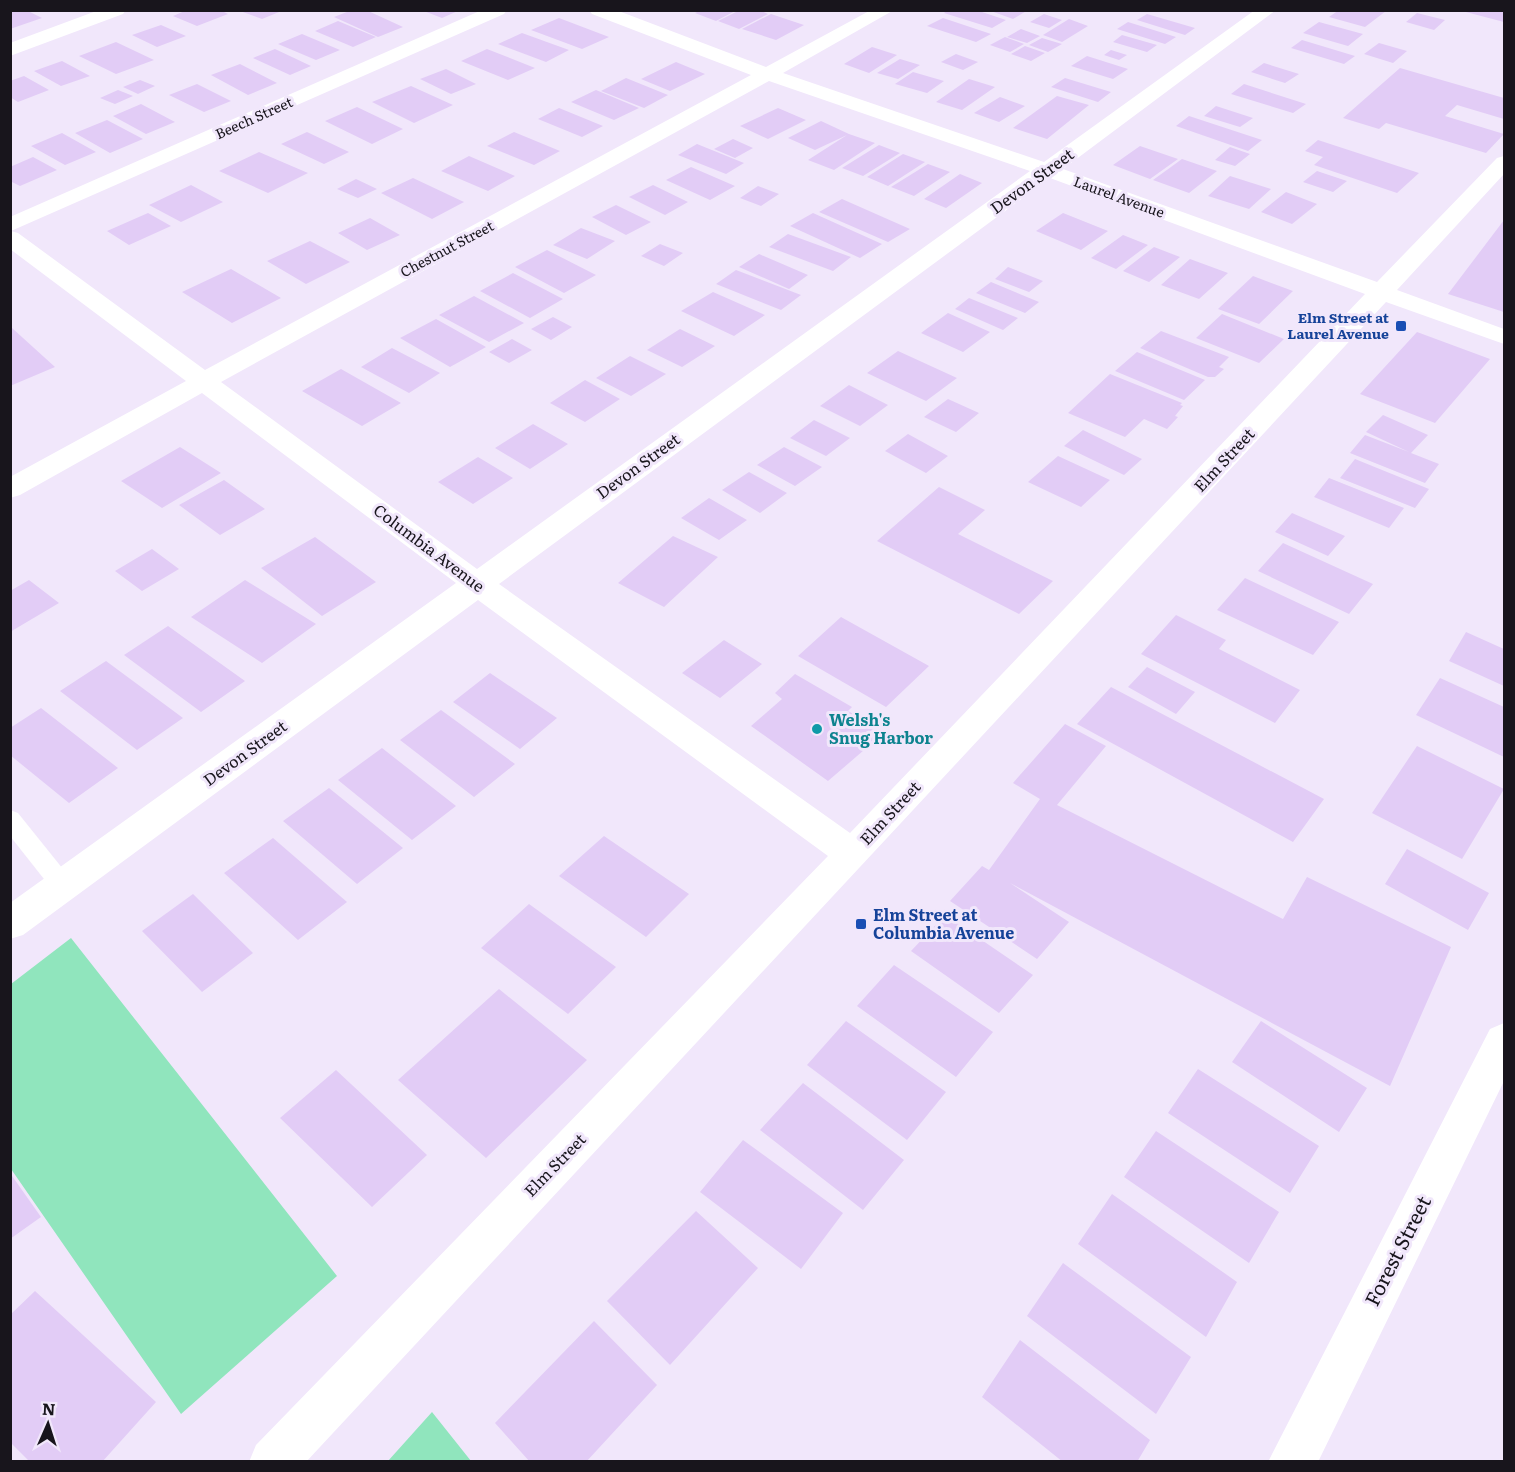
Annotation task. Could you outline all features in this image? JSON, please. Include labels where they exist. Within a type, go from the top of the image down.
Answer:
[{"type":"street","name":"Beech Street","points":[[10,225],[498,10]]},
{"type":"street","name":"Laurel Avenue","points":[[598,10],[769,75],[1047,170],[1504,337]]},
{"type":"street","name":"Chestnut Street","points":[[10,489],[885,10]]},
{"type":"street","name":"Devon Street","points":[[10,924],[1267,10]]},
{"type":"street","points":[[10,50],[110,11]]},
{"type":"street","name":"Elm Street","points":[[273,1461],[852,854],[1504,162]]},
{"type":"street","name":"Columbia Avenue","points":[[10,238],[476,583],[852,854]]},
{"type":"street","name":"Forest Street","points":[[1292,1461],[1494,1090],[1504,1041]]},
{"type":"lane","points":[[10,819],[63,886]]},
{"type":"green space","points":[[71,938],[337,1276],[181,1414],[11,1169],[11,984]]},
{"type":"green space","points":[[432,1412],[471,1461],[388,1461]]},
{"type":"building","points":[[10,10],[26,10],[42,18],[10,29]]},
{"type":"building","points":[[187,10],[220,10],[228,14],[197,26],[173,16]]},
{"type":"building","points":[[240,10],[284,10],[262,19],[240,11]]},
{"type":"building","points":[[352,10],[366,10],[403,27],[378,37],[334,17]]},
{"type":"building","points":[[421,10],[460,10],[442,18]]},
{"type":"building","points":[[701,10],[737,10],[716,21],[695,13]]},
{"type":"building","points":[[740,10],[759,10],[768,14],[739,29],[718,21]]},
{"type":"building","points":[[948,10],[976,10],[1006,20],[992,28],[944,13]]},
{"type":"building","points":[[988,10],[1028,10],[1013,19]]},
{"type":"building","points":[[1339,10],[1386,11],[1365,27],[1329,17]]},
{"type":"building","points":[[1462,10],[1504,10],[1504,22],[1462,11]]},
{"type":"building","points":[[1417,13],[1445,20],[1434,30],[1406,22]]},
{"type":"building","points":[[771,14],[804,25],[776,40],[742,29]]},
{"type":"building","points":[[1044,14],[1062,20],[1049,28],[1030,22]]},
{"type":"building","points":[[1147,14],[1195,28],[1185,35],[1137,20]]},
{"type":"building","points":[[559,18],[609,37],[582,49],[531,30]]},
{"type":"building","points":[[943,18],[991,34],[976,42],[927,26]]},
{"type":"building","points":[[1069,19],[1088,26],[1062,42],[1043,35]]},
{"type":"building","points":[[338,21],[376,37],[353,47],[315,31]]},
{"type":"building","points":[[1128,22],[1176,37],[1165,44],[1117,29]]},
{"type":"building","points":[[1319,22],[1363,34],[1348,46],[1303,33]]},
{"type":"building","points":[[161,25],[186,36],[157,47],[132,35]]},
{"type":"building","points":[[1021,29],[1040,36],[1027,43],[1007,37]]},
{"type":"building","points":[[522,33],[569,50],[546,62],[498,44]]},
{"type":"building","points":[[302,34],[340,50],[316,60],[278,44]]},
{"type":"building","points":[[1122,35],[1157,45],[1147,52],[1113,42]]},
{"type":"building","points":[[1005,37],[1024,44],[1010,52],[990,45]]},
{"type":"building","points":[[1042,38],[1062,44],[1048,52],[1029,45]]},
{"type":"building","points":[[1302,40],[1355,56],[1344,64],[1291,48]]},
{"type":"building","points":[[116,42],[154,60],[116,74],[79,56]]},
{"type":"building","points":[[1379,43],[1407,51],[1393,63],[1364,54]]},
{"type":"building","points":[[1025,46],[1045,53],[1031,61],[1011,54]]},
{"type":"building","points":[[872,47],[897,55],[869,73],[844,64]]},
{"type":"building","points":[[275,49],[311,66],[290,75],[253,58]]},
{"type":"building","points":[[487,49],[535,68],[508,80],[461,61]]},
{"type":"building","points":[[1111,50],[1127,55],[1119,60],[1104,55]]},
{"type":"building","points":[[956,54],[978,62],[963,70],[941,62]]},
{"type":"building","points":[[1087,56],[1128,69],[1113,79],[1071,66]]},
{"type":"building","points":[[900,59],[920,65],[898,79],[877,73]]},
{"type":"building","points":[[62,61],[90,76],[61,86],[34,71]]},
{"type":"building","points":[[676,62],[705,74],[670,91],[641,79]]},
{"type":"building","points":[[1264,63],[1299,74],[1285,83],[1251,72]]},
{"type":"building","points":[[240,64],[277,83],[248,95],[211,75]]},
{"type":"building","points":[[1400,68],[1504,98],[1504,119],[1457,105],[1445,116],[1504,134],[1486,153],[1386,123],[1379,129],[1343,118]]},
{"type":"building","points":[[446,69],[476,84],[451,94],[420,79]]},
{"type":"building","points":[[913,72],[944,81],[927,93],[895,84]]},
{"type":"building","points":[[24,76],[49,90],[18,102],[10,97],[10,81]]},
{"type":"building","points":[[626,78],[668,95],[644,108],[601,91]]},
{"type":"building","points":[[1065,78],[1111,92],[1098,102],[1051,87]]},
{"type":"building","points":[[969,79],[995,87],[962,110],[936,102]]},
{"type":"building","points":[[140,80],[155,86],[138,94],[123,87]]},
{"type":"building","points":[[197,84],[231,101],[204,112],[169,95]]},
{"type":"building","points":[[1244,84],[1306,104],[1293,113],[1231,94]]},
{"type":"building","points":[[411,86],[453,105],[414,123],[372,102]]},
{"type":"building","points":[[118,90],[133,96],[115,104],[100,98]]},
{"type":"building","points":[[596,90],[639,108],[614,120],[571,102]]},
{"type":"building","points":[[1057,96],[1089,105],[1047,139],[1013,128]]},
{"type":"building","points":[[1000,97],[1025,106],[999,122],[974,113]]},
{"type":"building","points":[[141,104],[175,122],[146,134],[113,116]]},
{"type":"building","points":[[1216,106],[1253,118],[1240,127],[1204,116]]},
{"type":"building","points":[[357,107],[403,129],[372,144],[325,121]]},
{"type":"building","points":[[559,108],[603,126],[582,137],[538,119]]},
{"type":"building","points":[[778,108],[806,120],[768,139],[740,126]]},
{"type":"building","points":[[1189,116],[1262,140],[1248,151],[1176,126]]},
{"type":"building","points":[[107,120],[143,139],[110,153],[75,133]]},
{"type":"building","points":[[821,121],[875,143],[834,170],[808,160],[847,135],[815,150],[788,138]]},
{"type":"building","points":[[307,132],[349,152],[324,164],[281,144]]},
{"type":"building","points":[[514,132],[560,151],[534,165],[487,146]]},
{"type":"building","points":[[62,133],[96,152],[65,165],[31,146]]},
{"type":"building","points":[[733,139],[753,148],[735,158],[714,149]]},
{"type":"building","points":[[1318,140],[1419,173],[1397,193],[1314,165],[1323,157],[1305,151]]},
{"type":"building","points":[[697,144],[744,163],[726,174],[678,155]]},
{"type":"building","points":[[879,145],[900,153],[863,176],[842,168]]},
{"type":"building","points":[[1140,146],[1178,159],[1150,179],[1113,165]]},
{"type":"building","points":[[1230,147],[1250,154],[1235,166],[1215,160]]},
{"type":"building","points":[[259,152],[308,173],[268,193],[219,171]]},
{"type":"building","points":[[903,154],[925,162],[888,186],[867,177]]},
{"type":"building","points":[[469,156],[515,176],[488,191],[441,171]]},
{"type":"building","points":[[33,157],[57,170],[20,186],[10,181],[10,167]]},
{"type":"building","points":[[1182,159],[1217,171],[1189,193],[1153,180]]},
{"type":"building","points":[[928,164],[950,172],[914,196],[891,187]]},
{"type":"building","points":[[691,167],[735,186],[710,200],[666,180]]},
{"type":"building","points":[[1317,171],[1347,181],[1333,192],[1303,182]]},
{"type":"building","points":[[960,174],[982,183],[946,208],[924,199]]},
{"type":"building","points":[[1230,176],[1271,189],[1249,209],[1208,196]]},
{"type":"building","points":[[413,178],[464,202],[432,219],[381,193]]},
{"type":"building","points":[[356,179],[377,189],[358,198],[337,189]]},
{"type":"building","points":[[191,185],[223,202],[181,222],[149,205]]},
{"type":"building","points":[[653,185],[688,202],[665,215],[629,197]]},
{"type":"building","points":[[758,186],[779,194],[761,206],[740,198]]},
{"type":"building","points":[[1286,192],[1317,204],[1292,224],[1261,212]]},
{"type":"building","points":[[842,199],[910,229],[888,242],[819,212]]},
{"type":"building","points":[[616,205],[651,222],[626,235],[592,217]]},
{"type":"building","points":[[148,213],[171,226],[129,245],[107,231]]},
{"type":"building","points":[[813,213],[882,244],[860,258],[790,226]]},
{"type":"building","points":[[1063,213],[1108,231],[1081,250],[1036,231]]},
{"type":"building","points":[[370,218],[400,235],[367,250],[338,233]]},
{"type":"building","points":[[1504,220],[1504,312],[1448,294]]},
{"type":"building","points":[[581,228],[615,241],[587,259],[553,245]]},
{"type":"building","points":[[788,234],[851,257],[833,271],[769,247]]},
{"type":"building","points":[[1123,235],[1148,245],[1116,269],[1091,258]]},
{"type":"building","points":[[310,241],[350,262],[306,284],[267,261]]},
{"type":"building","points":[[660,244],[683,253],[664,266],[641,256]]},
{"type":"building","points":[[1154,247],[1180,257],[1149,282],[1123,271]]},
{"type":"building","points":[[547,250],[596,275],[564,293],[515,267]]},
{"type":"building","points":[[759,254],[808,275],[789,289],[739,267]]},
{"type":"building","points":[[1190,259],[1228,273],[1199,299],[1161,285]]},
{"type":"building","points":[[1008,267],[1043,281],[1029,292],[995,279]]},
{"type":"building","points":[[231,269],[281,298],[232,323],[182,292]]},
{"type":"building","points":[[736,270],[801,295],[781,310],[716,284]]},
{"type":"building","points":[[513,273],[563,299],[530,318],[480,291]]},
{"type":"building","points":[[1253,276],[1293,291],[1259,324],[1218,309]]},
{"type":"building","points":[[991,282],[1039,302],[1025,313],[976,293]]},
{"type":"building","points":[[713,292],[765,315],[734,336],[681,311]]},
{"type":"building","points":[[474,296],[524,323],[489,342],[439,315]]},
{"type":"building","points":[[969,298],[1018,318],[1003,330],[955,309]]},
{"type":"building","points":[[948,313],[990,332],[963,352],[921,333]]},
{"type":"building","points":[[1222,314],[1284,339],[1259,363],[1196,338]]},
{"type":"building","points":[[553,317],[572,327],[551,340],[531,329]]},
{"type":"building","points":[[436,319],[486,347],[450,367],[400,338]]},
{"type":"building","points":[[12,328],[55,367],[10,386]]},
{"type":"building","points":[[680,329],[715,346],[682,367],[647,350]]},
{"type":"building","points":[[1161,331],[1229,357],[1219,367],[1224,369],[1215,377],[1208,377],[1140,348]]},
{"type":"building","points":[[1417,332],[1490,359],[1435,423],[1360,394]]},
{"type":"building","points":[[512,339],[532,350],[509,363],[489,352]]},
{"type":"building","points":[[392,348],[440,373],[409,393],[361,367]]},
{"type":"building","points":[[898,351],[957,378],[926,401],[867,373]]},
{"type":"building","points":[[1137,352],[1205,380],[1184,400],[1115,371]]},
{"type":"building","points":[[630,356],[666,374],[631,396],[596,378]]},
{"type":"building","points":[[341,369],[401,403],[362,426],[302,391]]},
{"type":"building","points":[[1110,374],[1182,403],[1180,405],[1183,406],[1175,416],[1178,417],[1167,429],[1144,419],[1125,437],[1068,413]]},
{"type":"building","points":[[585,380],[620,399],[585,422],[550,403]]},
{"type":"building","points":[[849,385],[888,405],[860,426],[820,406]]},
{"type":"building","points":[[948,399],[979,413],[956,432],[924,417]]},
{"type":"building","points":[[1383,415],[1428,435],[1411,453],[1439,464],[1425,483],[1350,453],[1365,435],[1409,452],[1366,432]]},
{"type":"building","points":[[814,420],[850,438],[826,456],[790,438]]},
{"type":"building","points":[[533,424],[568,444],[530,469],[495,448]]},
{"type":"building","points":[[1083,430],[1142,459],[1124,475],[1064,446]]},
{"type":"building","points":[[908,434],[948,456],[926,473],[885,451]]},
{"type":"building","points":[[180,447],[221,473],[162,508],[121,481]]},
{"type":"building","points":[[784,447],[822,467],[795,486],[757,465]]},
{"type":"building","points":[[1058,456],[1110,480],[1081,507],[1028,482]]},
{"type":"building","points":[[478,457],[513,478],[473,504],[438,482]]},
{"type":"building","points":[[1355,459],[1429,489],[1415,508],[1340,478]]},
{"type":"building","points":[[749,472],[787,493],[760,513],[722,490]]},
{"type":"building","points":[[1329,478],[1404,508],[1389,528],[1314,497]]},
{"type":"building","points":[[224,480],[265,509],[220,535],[179,505]]},
{"type":"building","points":[[939,487],[985,510],[958,534],[1053,581],[1019,614],[877,541]]},
{"type":"building","points":[[709,498],[747,520],[719,540],[681,518]]},
{"type":"building","points":[[1292,513],[1345,536],[1328,556],[1275,532]]},
{"type":"building","points":[[673,536],[718,557],[664,607],[618,583]]},
{"type":"building","points":[[315,537],[376,582],[322,616],[261,568]]},
{"type":"building","points":[[1283,543],[1373,584],[1349,614],[1258,571]]},
{"type":"building","points":[[152,549],[179,569],[142,591],[115,571]]},
{"type":"building","points":[[1245,578],[1339,622],[1313,655],[1217,610]]},
{"type":"building","points":[[29,580],[59,603],[10,632],[10,591]]},
{"type":"building","points":[[245,580],[316,624],[262,663],[191,617]]},
{"type":"building","points":[[1176,615],[1226,640],[1219,649],[1300,690],[1275,723],[1141,654]]},
{"type":"building","points":[[841,617],[929,666],[886,707],[798,656]]},
{"type":"building","points":[[168,626],[245,681],[201,712],[124,655]]},
{"type":"building","points":[[1466,632],[1504,649],[1504,686],[1449,661]]},
{"type":"building","points":[[724,640],[762,664],[720,698],[682,673]]},
{"type":"building","points":[[106,661],[183,718],[137,750],[60,691]]},
{"type":"building","points":[[1147,667],[1195,692],[1176,714],[1128,687]]},
{"type":"building","points":[[490,673],[557,718],[520,749],[453,702]]},
{"type":"building","name":"Welsh's Snug Harbor","points":[[795,674],[852,707],[848,711],[885,732],[828,781],[751,726],[782,699],[775,693]]},
{"type":"building","points":[[1440,678],[1504,707],[1504,757],[1416,715]]},
{"type":"building","points":[[1111,687],[1324,799],[1293,842],[1077,724]]},
{"type":"building","points":[[41,708],[118,768],[69,803],[10,755],[10,728]]},
{"type":"building","points":[[441,710],[515,764],[474,797],[400,740]]},
{"type":"building","points":[[1065,724],[1106,746],[1057,805],[1283,919],[1307,877],[1451,947],[1390,1086],[1010,883],[1069,922],[1037,959],[950,901],[982,866],[989,870],[1040,799],[1013,783]]},
{"type":"building","points":[[1417,746],[1504,789],[1462,859],[1372,813]]},
{"type":"building","points":[[382,748],[456,806],[412,840],[338,780]]},
{"type":"building","points":[[329,788],[403,848],[357,884],[283,821]]},
{"type":"building","points":[[604,836],[689,894],[646,937],[559,876]]},
{"type":"building","points":[[273,838],[347,902],[298,940],[224,873]]},
{"type":"building","points":[[1407,849],[1489,893],[1468,930],[1385,884]]},
{"type":"building","points":[[193,894],[253,953],[202,992],[142,931]]},
{"type":"building","points":[[529,904],[616,967],[568,1014],[481,948]]},
{"type":"building","points":[[945,915],[1033,975],[999,1013],[911,951]]},
{"type":"building","points":[[894,965],[993,1032],[956,1077],[857,1006]]},
{"type":"building","points":[[499,989],[587,1060],[486,1158],[398,1080]]},
{"type":"building","points":[[846,1021],[946,1092],[907,1140],[807,1065]]},
{"type":"building","points":[[1261,1021],[1367,1088],[1339,1132],[1232,1062]]},
{"type":"building","points":[[1198,1069],[1319,1146],[1290,1193],[1168,1113]]},
{"type":"building","points":[[336,1070],[427,1155],[372,1207],[280,1118]]},
{"type":"building","points":[[803,1083],[904,1160],[863,1210],[760,1130]]},
{"type":"building","points":[[1156,1131],[1279,1212],[1249,1263],[1124,1177]]},
{"type":"building","points":[[743,1140],[843,1213],[801,1269],[700,1192]]},
{"type":"building","points":[[10,1173],[41,1217],[10,1239]]},
{"type":"building","points":[[1112,1194],[1237,1282],[1206,1337],[1078,1244]]},
{"type":"building","points":[[696,1211],[758,1268],[670,1365],[607,1301]]},
{"type":"building","points":[[1063,1263],[1191,1357],[1156,1414],[1027,1316]]},
{"type":"building","points":[[35,1291],[156,1402],[102,1462],[30,1462],[10,1442],[10,1315]]},
{"type":"building","points":[[594,1321],[657,1385],[586,1462],[530,1462],[495,1423]]},
{"type":"building","points":[[1020,1340],[1150,1440],[1137,1462],[1063,1462],[982,1397]]},
{"type":"place","name":"Elm Street at Laurel Avenue","points":[[1401,326]]},
{"type":"place","name":"Welsh's Snug Harbor","points":[[817,729]]},
{"type":"place","name":"Elm Street at Columbia Avenue","points":[[861,924]]}]
